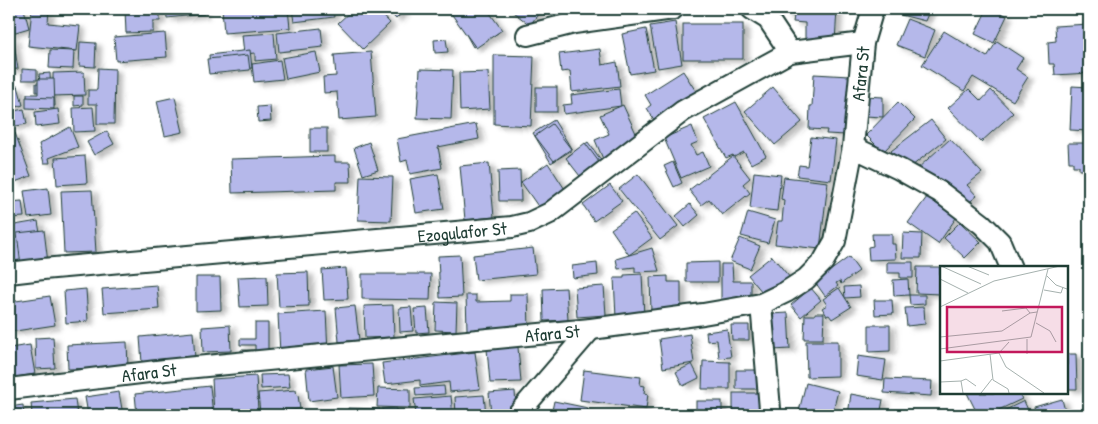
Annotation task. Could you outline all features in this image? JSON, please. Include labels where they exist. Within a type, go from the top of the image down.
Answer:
[{"type":"street","points":[[527,35],[574,24],[673,9]]},
{"type":"street","points":[[752,9],[768,19],[790,52]]},
{"type":"street","name":"Afara St","points":[[9,389],[165,370],[591,329],[761,304],[786,292],[806,279],[823,262],[835,241],[853,147],[864,43],[874,9]]},
{"type":"street","name":"Ezogulafor St","points":[[9,274],[43,269],[512,227],[529,223],[550,213],[683,110],[790,52],[864,43]]},
{"type":"street","points":[[853,147],[899,168],[940,192],[982,224],[1000,242],[1010,266]]},
{"type":"street","points":[[761,304],[770,409],[768,415]]},
{"type":"street","points":[[517,415],[591,329]]},
{"type":"building","points":[[9,9],[24,9],[29,28],[9,34]]},
{"type":"building","points":[[32,9],[49,9],[48,23],[80,26],[77,51],[28,46]]},
{"type":"building","points":[[125,9],[152,9],[152,12],[160,12],[160,21],[153,21],[153,32],[126,33]]},
{"type":"building","points":[[166,9],[203,9],[204,14],[167,18]]},
{"type":"building","points":[[222,9],[288,9],[290,28],[224,33]]},
{"type":"building","points":[[292,9],[333,9],[334,17],[294,22]]},
{"type":"building","points":[[353,9],[377,9],[390,23],[363,49],[338,23]]},
{"type":"building","points":[[387,9],[406,9],[396,19]]},
{"type":"building","points":[[452,9],[485,9],[498,33],[473,47]]},
{"type":"building","points":[[454,9],[487,9],[502,30],[476,48],[450,12]]},
{"type":"building","points":[[509,9],[542,9],[530,25]]},
{"type":"building","points":[[557,9],[582,9],[582,10],[558,15]]},
{"type":"building","points":[[585,9],[602,9],[603,12],[585,13]]},
{"type":"building","points":[[786,9],[837,9],[835,42],[805,41],[805,23],[793,22],[794,16],[785,15]]},
{"type":"building","points":[[903,9],[930,9],[925,21],[901,15]]},
{"type":"building","points":[[987,9],[992,9],[1007,16],[994,43],[975,34]]},
{"type":"building","points":[[907,19],[935,30],[925,56],[896,45]]},
{"type":"building","points":[[675,22],[682,64],[658,68],[650,26]]},
{"type":"building","points":[[683,24],[743,24],[743,59],[683,59]]},
{"type":"building","points":[[1089,24],[1089,73],[1055,75],[1054,64],[1049,64],[1048,42],[1056,41],[1055,26]]},
{"type":"building","points":[[321,28],[323,47],[279,52],[277,33]]},
{"type":"building","points":[[646,29],[654,70],[630,74],[622,34]]},
{"type":"building","points":[[944,31],[987,57],[997,41],[1023,58],[1016,69],[1028,77],[1013,101],[973,77],[964,91],[922,65]]},
{"type":"building","points":[[165,33],[167,57],[116,61],[114,37]]},
{"type":"building","points":[[274,33],[276,59],[255,61],[255,53],[244,54],[242,35]]},
{"type":"building","points":[[9,37],[13,37],[18,69],[9,70]]},
{"type":"building","points":[[446,39],[448,52],[435,53],[434,40]]},
{"type":"building","points":[[80,42],[96,43],[95,67],[79,66]]},
{"type":"building","points":[[600,49],[602,65],[617,62],[620,86],[572,92],[570,71],[561,72],[559,54]]},
{"type":"building","points":[[50,50],[74,51],[73,69],[49,68]]},
{"type":"building","points":[[250,50],[252,68],[211,73],[209,55]]},
{"type":"building","points":[[316,52],[320,72],[286,79],[282,58]]},
{"type":"building","points":[[371,52],[376,117],[339,120],[337,92],[324,93],[323,77],[336,76],[334,55]]},
{"type":"building","points":[[248,55],[250,70],[209,74],[207,59]]},
{"type":"building","points":[[494,55],[534,56],[531,126],[494,124]]},
{"type":"building","points":[[280,60],[283,79],[254,82],[252,64]]},
{"type":"building","points":[[98,68],[115,69],[114,124],[97,124],[97,104],[88,104],[88,90],[97,90]]},
{"type":"building","points":[[22,69],[37,70],[37,80],[22,80]]},
{"type":"building","points":[[420,69],[453,70],[451,119],[417,118]]},
{"type":"building","points":[[683,71],[697,93],[654,120],[647,108],[651,105],[645,95]]},
{"type":"building","points":[[84,72],[85,95],[53,96],[53,73]]},
{"type":"building","points":[[488,72],[490,109],[460,111],[459,73]]},
{"type":"building","points":[[50,73],[51,95],[41,96],[41,92],[36,92],[36,83],[40,83],[39,74]]},
{"type":"building","points":[[814,74],[849,76],[846,135],[826,134],[827,130],[809,129]]},
{"type":"building","points":[[38,79],[54,79],[55,106],[27,106],[27,94],[38,94]]},
{"type":"building","points":[[18,86],[23,105],[9,109],[9,89]]},
{"type":"building","points":[[1072,86],[1089,87],[1089,131],[1070,130]]},
{"type":"building","points":[[536,87],[557,87],[557,112],[536,112]]},
{"type":"building","points":[[773,87],[802,122],[775,145],[745,111]]},
{"type":"building","points":[[619,89],[621,106],[564,114],[563,105],[572,104],[571,95]]},
{"type":"building","points":[[969,89],[981,101],[991,90],[1013,113],[981,142],[948,108]]},
{"type":"building","points":[[74,96],[83,96],[83,105],[74,106]]},
{"type":"building","points":[[864,96],[883,97],[883,117],[864,116]]},
{"type":"building","points":[[26,97],[54,98],[54,109],[26,108]]},
{"type":"building","points":[[175,97],[183,132],[165,136],[157,101]]},
{"type":"building","points":[[736,102],[766,156],[751,164],[744,152],[734,157],[733,155],[726,158],[704,119]]},
{"type":"building","points":[[898,102],[915,119],[883,152],[866,135]]},
{"type":"building","points":[[623,105],[640,142],[603,159],[595,140],[609,134],[600,115]]},
{"type":"building","points":[[270,106],[271,121],[258,122],[257,107]]},
{"type":"building","points":[[93,107],[95,131],[74,132],[73,108]]},
{"type":"building","points":[[24,109],[27,124],[11,127],[9,112]]},
{"type":"building","points":[[58,109],[60,124],[36,127],[35,112]]},
{"type":"building","points":[[554,120],[572,150],[551,163],[533,133]]},
{"type":"building","points":[[931,120],[946,139],[907,170],[891,151]]},
{"type":"building","points":[[476,124],[479,139],[438,147],[442,168],[410,174],[407,160],[401,162],[397,139]]},
{"type":"building","points":[[552,124],[571,149],[554,161],[535,136]]},
{"type":"building","points":[[692,126],[698,142],[691,145],[696,155],[703,152],[709,166],[681,178],[664,138]]},
{"type":"building","points":[[70,127],[78,147],[49,158],[50,163],[44,163],[39,144]]},
{"type":"building","points":[[310,128],[327,128],[327,152],[310,152]]},
{"type":"building","points":[[107,131],[114,144],[94,155],[87,142]]},
{"type":"building","points":[[15,133],[31,176],[15,182],[9,164],[9,135]]},
{"type":"building","points":[[811,137],[836,140],[831,180],[797,176],[799,165],[807,166]]},
{"type":"building","points":[[950,139],[982,173],[967,185],[977,196],[962,208],[917,169]]},
{"type":"building","points":[[369,142],[378,170],[363,175],[354,148]]},
{"type":"building","points":[[588,142],[604,164],[584,178],[568,156]]},
{"type":"building","points":[[585,143],[602,166],[583,180],[566,158]]},
{"type":"building","points":[[1068,143],[1089,143],[1089,170],[1079,170],[1079,166],[1073,166],[1073,162],[1069,162]]},
{"type":"building","points":[[85,156],[87,183],[57,185],[55,158]]},
{"type":"building","points":[[335,156],[335,162],[350,162],[351,182],[336,182],[336,190],[232,193],[231,159]]},
{"type":"building","points":[[733,156],[750,178],[743,184],[750,193],[722,215],[709,199],[701,205],[689,190]]},
{"type":"building","points":[[673,162],[682,183],[674,187],[664,166]]},
{"type":"building","points":[[489,163],[494,217],[465,220],[460,166]]},
{"type":"building","points":[[548,163],[568,194],[542,212],[521,182]]},
{"type":"building","points":[[520,170],[521,201],[499,201],[498,171]]},
{"type":"building","points":[[754,172],[781,175],[777,211],[750,208]]},
{"type":"building","points":[[438,174],[444,209],[416,213],[410,179]]},
{"type":"building","points":[[638,174],[678,226],[660,240],[619,189]]},
{"type":"building","points":[[360,176],[393,177],[391,221],[358,220]]},
{"type":"building","points":[[784,177],[828,182],[820,249],[775,244],[778,221],[782,221],[784,200],[781,199]]},
{"type":"building","points":[[610,185],[622,201],[594,221],[583,205]]},
{"type":"building","points":[[48,188],[51,215],[28,218],[24,191]]},
{"type":"building","points":[[92,190],[96,252],[64,253],[61,191]]},
{"type":"building","points":[[927,197],[956,218],[938,244],[908,223]]},
{"type":"building","points":[[22,201],[24,217],[9,218],[9,202]]},
{"type":"building","points":[[690,204],[699,215],[685,227],[676,216]]},
{"type":"building","points":[[748,212],[775,220],[768,243],[741,236]]},
{"type":"building","points":[[634,213],[652,238],[629,255],[611,229]]},
{"type":"building","points":[[38,221],[45,264],[15,268],[9,226]]},
{"type":"building","points":[[960,222],[981,242],[965,258],[944,238]]},
{"type":"building","points":[[44,230],[48,263],[21,266],[17,233]]},
{"type":"building","points":[[903,233],[922,234],[921,258],[902,258]]},
{"type":"building","points":[[872,234],[892,234],[892,244],[895,244],[896,259],[869,260],[868,247],[873,246]]},
{"type":"building","points":[[740,238],[760,246],[750,269],[730,261]]},
{"type":"building","points":[[533,248],[536,274],[476,280],[473,255]]},
{"type":"building","points":[[652,248],[659,271],[635,272],[635,267],[618,269],[616,259]]},
{"type":"building","points":[[460,255],[462,297],[440,298],[438,256]]},
{"type":"building","points":[[772,256],[791,279],[767,298],[748,275]]},
{"type":"building","points":[[849,257],[859,271],[841,284],[840,281],[836,283],[838,286],[825,296],[815,282]]},
{"type":"building","points":[[718,262],[718,282],[686,282],[686,263]]},
{"type":"building","points":[[887,262],[913,262],[913,278],[900,278],[900,273],[887,273]]},
{"type":"building","points":[[597,263],[598,275],[573,278],[572,266]]},
{"type":"building","points":[[721,264],[732,264],[733,281],[751,281],[751,302],[721,302]]},
{"type":"building","points":[[917,267],[940,267],[940,294],[916,293]]},
{"type":"building","points":[[346,268],[348,299],[324,300],[322,270]]},
{"type":"building","points":[[308,272],[309,306],[279,307],[277,273]]},
{"type":"building","points":[[362,274],[431,274],[430,300],[362,299]]},
{"type":"building","points":[[642,274],[644,317],[616,318],[614,278],[624,278],[624,275]]},
{"type":"building","points":[[267,276],[268,306],[240,307],[238,277]]},
{"type":"building","points":[[668,276],[668,282],[681,282],[681,312],[651,313],[650,277]]},
{"type":"building","points":[[196,277],[220,277],[221,310],[196,311]]},
{"type":"building","points":[[908,279],[909,295],[894,296],[893,280]]},
{"type":"building","points":[[157,285],[159,309],[104,313],[102,289]]},
{"type":"building","points":[[604,286],[606,315],[577,317],[575,288]]},
{"type":"building","points":[[859,286],[860,297],[845,298],[844,287]]},
{"type":"building","points":[[566,288],[568,320],[544,321],[543,289]]},
{"type":"building","points":[[811,288],[821,300],[801,317],[791,305]]},
{"type":"building","points":[[839,288],[851,307],[832,319],[829,315],[827,316],[822,308],[827,305],[823,299]]},
{"type":"building","points":[[86,289],[88,321],[66,323],[64,291]]},
{"type":"building","points":[[510,294],[528,294],[529,329],[467,330],[466,295],[476,295],[476,302],[510,301]]},
{"type":"building","points":[[909,295],[925,295],[925,304],[910,305]]},
{"type":"building","points":[[50,296],[55,325],[9,332],[9,302]]},
{"type":"building","points":[[874,300],[892,300],[893,314],[875,315]]},
{"type":"building","points":[[436,302],[457,303],[456,331],[435,330]]},
{"type":"building","points":[[393,305],[394,337],[365,338],[364,306]]},
{"type":"building","points":[[355,306],[359,340],[339,342],[336,308]]},
{"type":"building","points":[[411,307],[413,331],[400,332],[399,308]]},
{"type":"building","points":[[924,307],[925,324],[907,326],[905,308]]},
{"type":"building","points":[[427,308],[429,332],[416,333],[414,309]]},
{"type":"building","points":[[326,311],[328,352],[280,354],[278,314]]},
{"type":"building","points":[[788,313],[790,349],[773,350],[770,314]]},
{"type":"building","points":[[815,313],[824,313],[823,339],[804,339],[805,315],[815,315]]},
{"type":"building","points":[[255,323],[268,323],[268,355],[241,355],[241,350],[255,350],[255,345],[240,345],[240,339],[255,339]]},
{"type":"building","points":[[230,325],[231,351],[203,352],[202,327]]},
{"type":"building","points":[[731,325],[749,325],[749,340],[732,340]]},
{"type":"building","points":[[869,325],[890,325],[890,351],[869,352]]},
{"type":"building","points":[[727,329],[731,357],[719,358],[717,340],[707,341],[706,332]]},
{"type":"building","points":[[193,332],[195,358],[142,363],[140,337]]},
{"type":"building","points":[[690,334],[694,363],[663,368],[659,339]]},
{"type":"building","points":[[53,337],[55,368],[36,369],[35,338]]},
{"type":"building","points":[[806,341],[838,341],[838,376],[807,377]]},
{"type":"building","points":[[127,342],[128,367],[68,369],[67,345]]},
{"type":"building","points":[[30,345],[35,374],[9,378],[9,348]]},
{"type":"building","points":[[518,347],[521,382],[490,383],[487,349]]},
{"type":"building","points":[[475,352],[480,389],[450,392],[449,382],[420,386],[420,380],[385,384],[382,363]]},
{"type":"building","points":[[1068,354],[1076,354],[1077,389],[1068,389]]},
{"type":"building","points":[[858,356],[886,360],[883,380],[856,376]]},
{"type":"building","points":[[703,361],[730,362],[730,389],[702,389]]},
{"type":"building","points":[[372,364],[374,396],[341,398],[339,365]]},
{"type":"building","points":[[692,364],[699,378],[683,386],[676,372]]},
{"type":"building","points":[[333,366],[337,397],[309,401],[306,369]]},
{"type":"building","points":[[584,370],[641,377],[640,385],[645,386],[644,393],[648,394],[646,409],[580,400]]},
{"type":"building","points":[[736,370],[758,370],[757,389],[736,389]]},
{"type":"building","points":[[288,374],[290,387],[261,389],[260,375]]},
{"type":"building","points":[[256,376],[258,411],[214,414],[212,379]]},
{"type":"building","points":[[885,379],[932,381],[931,396],[884,393]]},
{"type":"building","points":[[806,383],[838,391],[832,415],[815,415],[799,411]]},
{"type":"building","points":[[210,386],[213,415],[137,415],[135,394]]},
{"type":"building","points":[[444,386],[445,394],[416,396],[415,388]]},
{"type":"building","points":[[378,388],[410,389],[410,408],[377,407]]},
{"type":"building","points":[[296,390],[300,409],[260,413],[258,393]]},
{"type":"building","points":[[515,391],[516,407],[510,408],[511,415],[491,415],[489,393]]},
{"type":"building","points":[[119,392],[123,415],[88,415],[85,397]]},
{"type":"building","points":[[733,393],[759,393],[759,411],[733,411]]},
{"type":"building","points":[[851,394],[883,400],[880,415],[848,415]]},
{"type":"building","points":[[968,394],[1020,394],[1022,399],[988,415],[978,415]]},
{"type":"building","points":[[484,395],[486,415],[456,415],[455,397]]},
{"type":"building","points":[[451,396],[453,415],[416,415],[414,399]]},
{"type":"building","points":[[75,399],[77,415],[32,415],[31,403]]},
{"type":"building","points":[[1062,399],[1066,415],[1036,415],[1034,407]]},
{"type":"building","points":[[554,401],[588,408],[586,415],[551,415]]},
{"type":"building","points":[[696,401],[722,401],[722,415],[696,415]]},
{"type":"building","points":[[1024,401],[1028,410],[1018,415],[995,415]]},
{"type":"building","points":[[23,405],[24,415],[9,415],[9,407]]},
{"type":"building","points":[[348,408],[380,409],[380,415],[348,415]]},
{"type":"building","points":[[396,408],[396,415],[382,415],[382,409]]},
{"type":"building","points":[[336,409],[337,415],[308,415],[308,411]]}]
